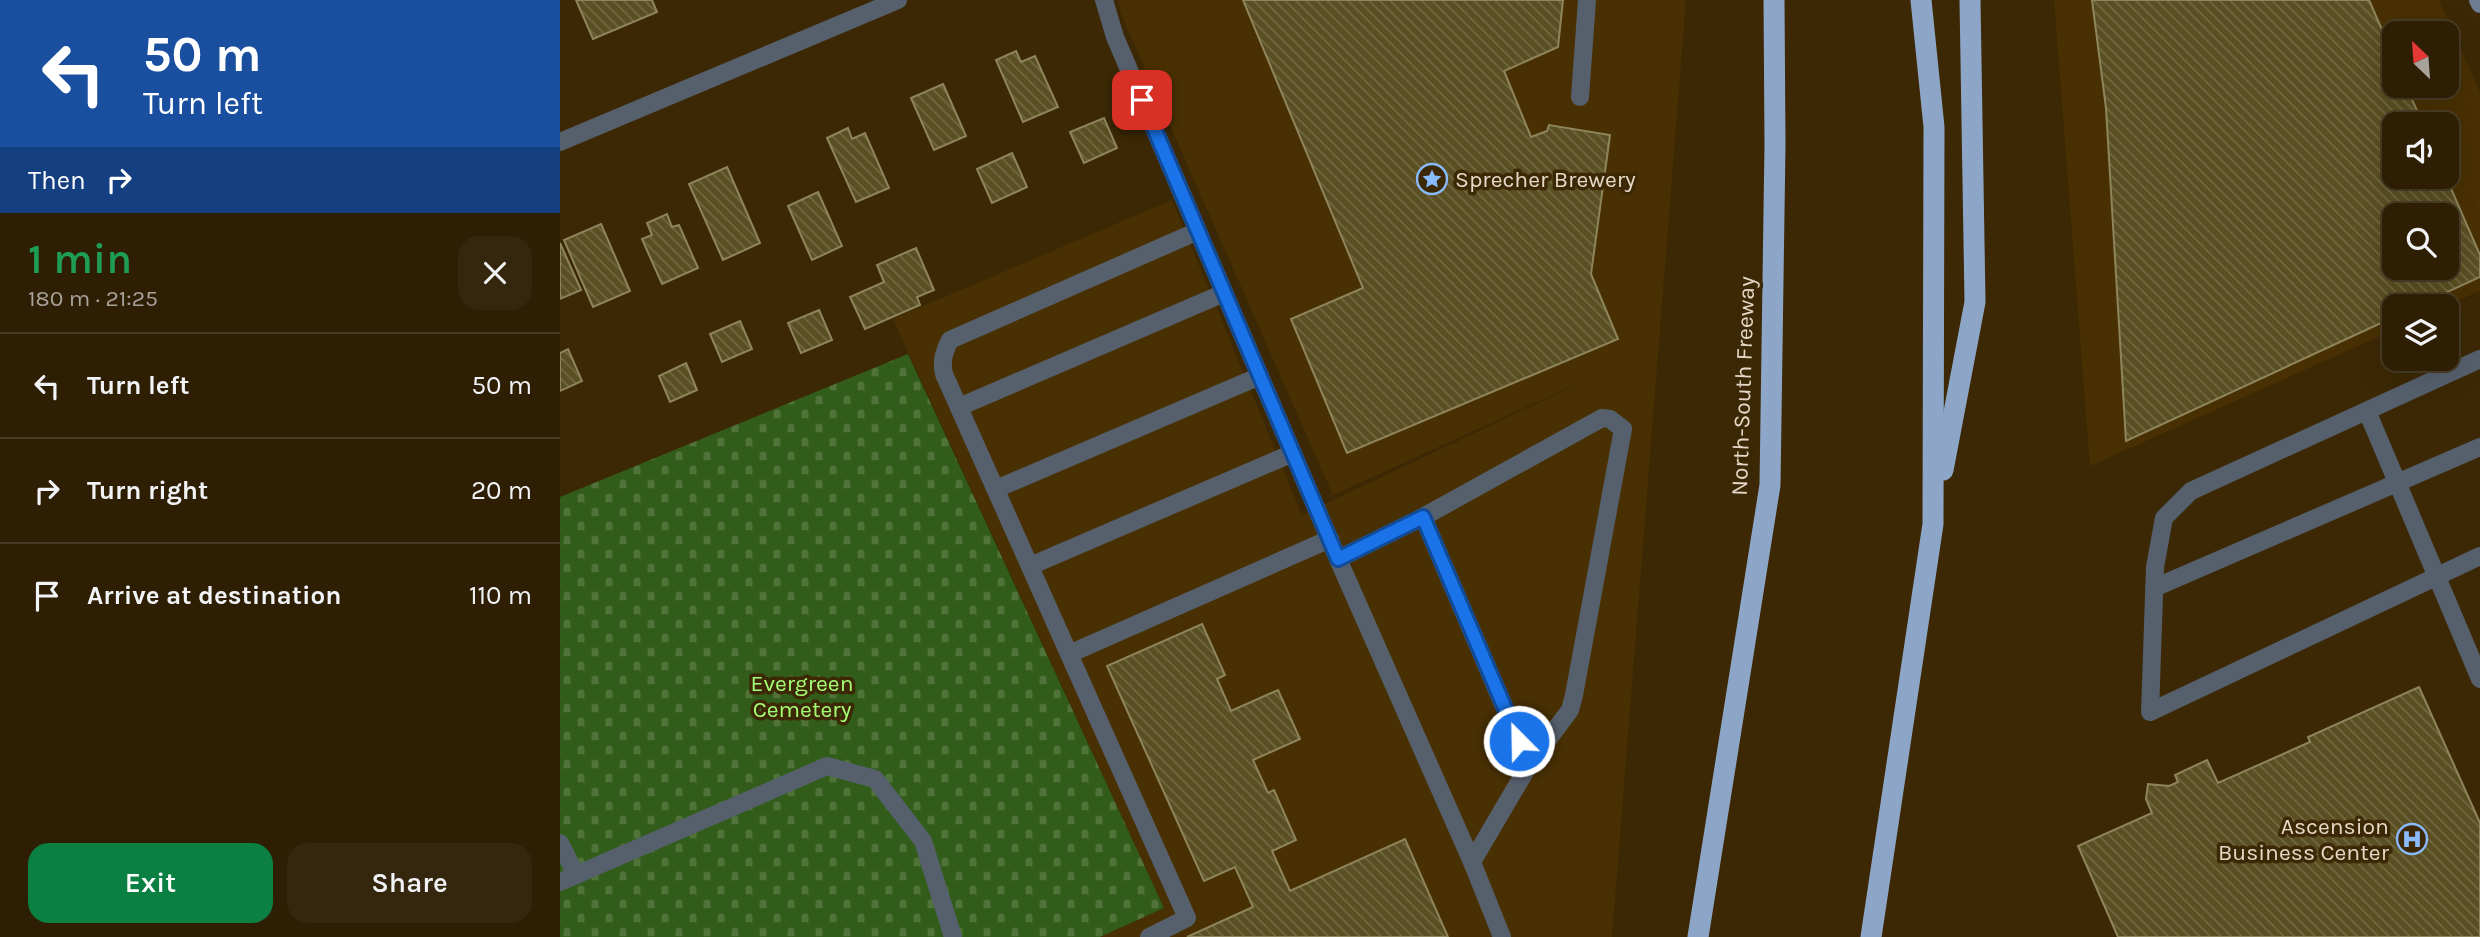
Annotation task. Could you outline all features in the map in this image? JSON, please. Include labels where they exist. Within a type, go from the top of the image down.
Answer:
[{"type":"highway","name":"North-South Freeway","points":[[1698,937],[1770,485],[1775,144],[1774,0]]},
{"type":"highway","points":[[1921,0],[1934,127],[1933,524]]},
{"type":"highway","points":[[1871,937],[1933,524],[1975,302],[1970,0]]},
{"type":"street","points":[[560,142],[898,0]]},
{"type":"street","points":[[1104,0],[1115,37],[1502,937]]},
{"type":"street","points":[[1580,97],[1587,0]]},
{"type":"street","points":[[1149,937],[1187,918],[942,364],[950,340],[1198,232]]},
{"type":"street","points":[[959,407],[1224,293]]},
{"type":"street","points":[[2480,359],[2191,492],[2164,519],[2155,566],[2150,712],[2480,556]]},
{"type":"street","points":[[996,489],[1260,376]]},
{"type":"street","points":[[2367,411],[2480,679]]},
{"type":"street","points":[[1338,559],[1423,517],[1602,418],[1610,419],[1623,429],[1570,709],[1529,765],[1472,862]]},
{"type":"street","points":[[2154,588],[2480,447]]},
{"type":"street","points":[[1030,566],[1293,453]]},
{"type":"street","points":[[1423,517],[1529,765]]},
{"type":"street","points":[[1069,653],[1330,539]]},
{"type":"street","points":[[560,843],[568,879],[827,766],[875,779],[923,841],[953,937]]},
{"type":"shaded area","points":[[1119,0],[1686,0],[1612,937],[1100,937],[1164,908],[893,319],[1172,200],[1302,515],[1590,378],[1333,495],[1120,12]]},
{"type":"shaded area","points":[[2054,0],[2439,0],[2448,21],[2382,21],[2382,98],[2459,98],[2459,45],[2480,92],[2480,291],[2459,300],[2459,294],[2382,294],[2382,335],[2090,466]]},
{"type":"green space","name":"Evergreen Cemetery","points":[[908,354],[1164,908],[1100,937],[560,937],[560,497]]},
{"type":"building","points":[[576,0],[652,0],[657,12],[593,39]]},
{"type":"building","points":[[1243,0],[1563,0],[1558,47],[1504,71],[1531,137],[1547,131],[1549,125],[1610,135],[1591,274],[1618,339],[1347,453],[1291,319],[1363,288]]},
{"type":"building","points":[[2092,0],[2369,0],[2382,30],[2382,98],[2411,98],[2418,112],[2382,112],[2382,189],[2451,189],[2457,203],[2382,203],[2382,280],[2459,280],[2459,207],[2480,255],[2480,277],[2443,294],[2382,294],[2382,323],[2126,441],[2106,108]]},
{"type":"building","points":[[1016,51],[1021,62],[1035,56],[1058,107],[1023,122],[996,60]]},
{"type":"building","points":[[943,84],[966,136],[934,150],[911,98]]},
{"type":"building","points":[[1104,118],[1117,148],[1084,163],[1070,132]]},
{"type":"building","points":[[848,128],[852,139],[865,133],[889,188],[856,202],[827,138]]},
{"type":"building","points":[[1012,153],[1027,187],[992,203],[977,169]]},
{"type":"building","points":[[727,167],[760,243],[723,260],[689,184]]},
{"type":"building","points":[[818,192],[842,246],[812,260],[788,206]]},
{"type":"building","points":[[667,214],[672,227],[679,225],[698,268],[662,284],[642,239],[652,235],[647,223]]},
{"type":"building","points":[[601,224],[630,291],[593,307],[564,240]]},
{"type":"building","points":[[560,243],[581,290],[560,299]]},
{"type":"building","points":[[916,248],[934,290],[917,297],[920,305],[865,329],[850,297],[884,282],[877,265]]},
{"type":"building","points":[[819,310],[832,340],[801,353],[788,323]]},
{"type":"building","points":[[740,321],[752,349],[722,362],[710,334]]},
{"type":"building","points":[[568,349],[582,381],[560,391],[560,353]]},
{"type":"building","points":[[686,363],[697,390],[670,402],[659,376]]},
{"type":"building","points":[[1202,624],[1225,675],[1217,679],[1231,711],[1278,690],[1300,739],[1253,760],[1268,793],[1274,790],[1296,840],[1272,851],[1290,891],[1405,839],[1448,937],[1187,937],[1253,907],[1235,867],[1204,881],[1107,666]]},
{"type":"building","points":[[2419,687],[2480,823],[2480,937],[2118,937],[2078,846],[2152,813],[2146,799],[2148,784],[2169,786],[2178,782],[2175,775],[2207,760],[2218,783],[2310,742],[2308,737]]},
{"type":"place","name":"Sprecher Brewery","points":[[1432,179]]},
{"type":"place","name":"Ascension Business Center","points":[[2412,839]]},
{"type":"route","points":[[1142,100],[1338,559],[1423,517],[1519,741]]}]
